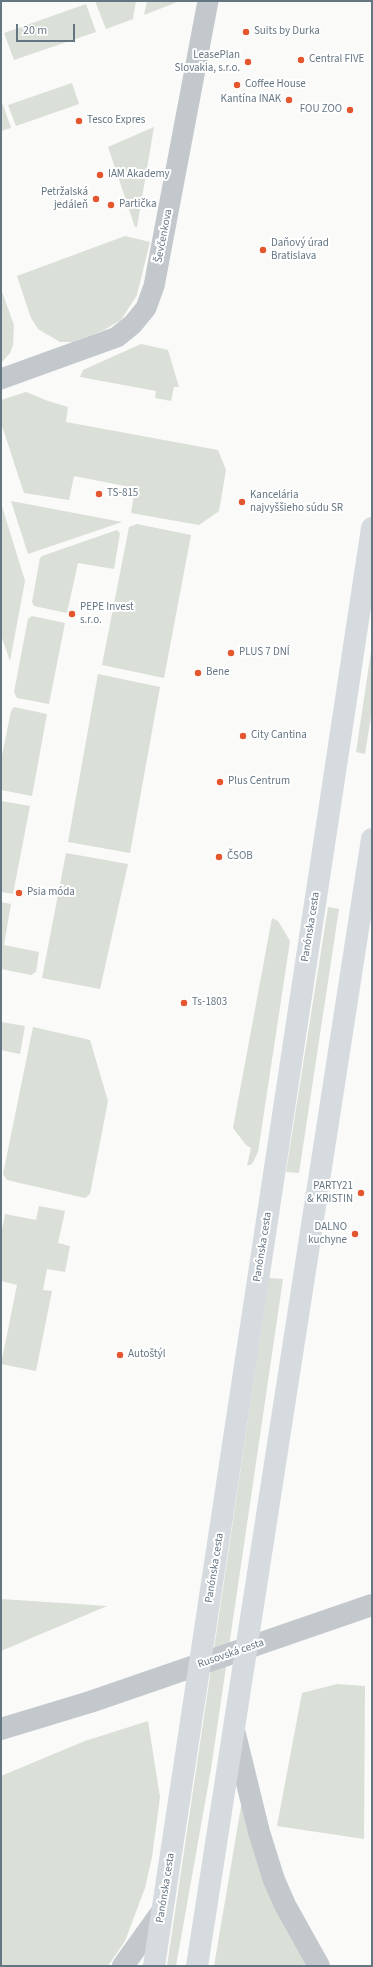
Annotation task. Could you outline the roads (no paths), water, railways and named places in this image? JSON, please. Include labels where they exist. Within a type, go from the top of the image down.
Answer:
[{"type":"main road","name":"Panónska cesta","points":[[154,1966],[372,528]]},
{"type":"main road","points":[[197,1966],[372,839]]},
{"type":"street","name":"Ševčenkova","points":[[1,379],[117,337],[134,324],[146,308],[154,286],[208,1]]},
{"type":"street","name":"Rusovská cesta","points":[[1,1729],[90,1702],[372,1605]]},
{"type":"street","name":"Rusovská cesta","points":[[1,1738],[90,1702]]},
{"type":"street","points":[[234,1730],[259,1832],[274,1880],[285,1906],[319,1966]]},
{"type":"street","points":[[123,1966],[162,1913]]},
{"type":"place","name":"Suits by Durka","points":[[246,32]]},
{"type":"place","name":"Central FIVE","points":[[301,60]]},
{"type":"place","name":"LeasePlan Slovakia, s.r.o.","points":[[248,62]]},
{"type":"place","name":"Coffee House","points":[[237,85]]},
{"type":"place","name":"Kantína INAK","points":[[289,100]]},
{"type":"place","name":"FOU ZOO","points":[[350,110]]},
{"type":"place","name":"Tesco Expres","points":[[79,121]]},
{"type":"place","name":"IAM Akademy","points":[[100,175]]},
{"type":"place","name":"Petržalská jedáleň","points":[[96,199]]},
{"type":"place","name":"Partička","points":[[111,205]]},
{"type":"place","name":"Daňový úrad Bratislava","points":[[263,250]]},
{"type":"place","name":"TS-815","points":[[99,494]]},
{"type":"place","name":"Kancelária najvyššieho súdu SR","points":[[242,502]]},
{"type":"place","name":"PEPE Invest s.r.o.","points":[[72,614]]},
{"type":"place","name":"PLUS 7 DNÍ","points":[[231,653]]},
{"type":"place","name":"Bene","points":[[198,673]]},
{"type":"place","name":"City Cantina","points":[[243,736]]},
{"type":"place","name":"Plus Centrum","points":[[220,782]]},
{"type":"place","name":"ČSOB","points":[[219,857]]},
{"type":"place","name":"Psia móda","points":[[19,893]]},
{"type":"place","name":"Ts-1803","points":[[184,1003]]},
{"type":"place","name":"PARTY21 & KRISTIN","points":[[361,1193]]},
{"type":"place","name":"DALNO kuchyne","points":[[355,1234]]},
{"type":"place","name":"Autoštýl","points":[[120,1355]]}]
